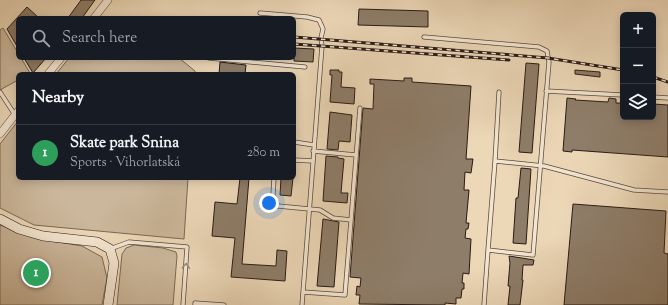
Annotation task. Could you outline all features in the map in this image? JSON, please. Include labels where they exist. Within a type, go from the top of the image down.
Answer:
[{"type":"main road","points":[[0,219],[19,228],[43,236],[97,242],[110,249],[114,263],[108,305]]},
{"type":"street","points":[[96,16],[108,0]]},
{"type":"street","points":[[50,72],[59,60]]},
{"type":"street","points":[[0,134],[16,114]]},
{"type":"lane","points":[[260,14],[307,16],[318,20],[323,30],[321,38],[302,305]]},
{"type":"lane","points":[[424,37],[539,47],[547,51],[549,62],[533,255],[488,250]]},
{"type":"lane","points":[[230,60],[305,67]]},
{"type":"lane","points":[[546,91],[620,95]]},
{"type":"lane","points":[[0,92],[16,112]]},
{"type":"lane","points":[[484,305],[499,92]]},
{"type":"lane","points":[[656,97],[668,98]]},
{"type":"lane","points":[[303,292],[345,295],[360,108]]},
{"type":"lane","points":[[296,142],[314,146]]},
{"type":"lane","points":[[313,151],[356,155]]},
{"type":"lane","points":[[296,160],[313,161]]},
{"type":"lane","points":[[494,161],[541,166],[634,190],[668,192]]},
{"type":"lane","points":[[274,180],[273,195],[278,206],[320,210],[333,218],[351,220]]},
{"type":"lane","points":[[110,249],[129,242],[187,247],[183,305]]},
{"type":"lane","points":[[195,305],[195,303],[224,305]]},
{"type":"shaded area","points":[[3,28],[16,50],[16,60],[22,60],[29,72],[16,72],[16,81],[0,90],[0,30]]},
{"type":"shaded area","points":[[67,60],[181,60],[195,71],[195,72],[58,72]]},
{"type":"shaded area","points":[[16,124],[16,180],[188,180],[184,239],[34,225],[0,208],[0,144]]},
{"type":"shaded area","points":[[0,225],[39,239],[82,246],[102,257],[107,278],[102,305],[0,305]]},
{"type":"shaded area","points":[[134,245],[163,248],[176,252],[177,256],[173,305],[117,305],[122,254],[126,248]]},
{"type":"building","points":[[81,0],[95,0],[83,16],[69,16]]},
{"type":"building","points":[[27,7],[37,16],[19,16]]},
{"type":"building","points":[[359,9],[428,11],[428,27],[358,25]]},
{"type":"building","points":[[16,19],[16,45],[7,29]]},
{"type":"building","points":[[296,48],[314,49],[313,62],[294,61],[296,60]]},
{"type":"building","points":[[25,60],[44,60],[34,72]]},
{"type":"building","points":[[220,62],[246,65],[245,72],[219,72]]},
{"type":"building","points":[[526,63],[539,64],[532,153],[519,152]]},
{"type":"building","points":[[330,70],[339,70],[339,72],[342,72],[341,87],[355,88],[354,104],[330,102],[332,75],[330,75]]},
{"type":"building","points":[[575,70],[600,72],[600,77],[575,74]]},
{"type":"building","points":[[404,78],[412,78],[412,82],[471,86],[466,159],[473,159],[471,173],[465,172],[464,190],[469,190],[466,223],[469,223],[468,229],[466,229],[465,238],[471,239],[469,274],[463,273],[462,283],[464,283],[464,289],[462,289],[461,298],[456,298],[456,304],[359,304],[360,295],[356,295],[357,286],[360,287],[361,278],[350,277],[363,108],[373,109],[374,84],[370,84],[370,79],[404,81]]},
{"type":"building","points":[[567,98],[576,99],[575,100],[608,102],[609,98],[616,99],[616,103],[620,103],[620,120],[656,120],[656,104],[668,105],[668,157],[572,150],[572,152],[563,151]]},
{"type":"building","points":[[330,112],[352,115],[350,142],[339,141],[338,150],[327,149]]},
{"type":"building","points":[[326,156],[344,159],[341,193],[348,193],[347,203],[323,201]]},
{"type":"building","points":[[521,168],[531,169],[526,244],[513,243],[516,198],[518,198]]},
{"type":"building","points":[[240,180],[249,180],[242,264],[276,266],[277,250],[287,251],[285,281],[231,277],[235,238],[212,236],[215,202],[237,204]]},
{"type":"building","points":[[281,180],[293,180],[291,196],[280,195]]},
{"type":"building","points":[[573,204],[666,211],[664,253],[668,254],[668,305],[564,305]]},
{"type":"building","points":[[323,219],[339,222],[334,287],[317,286]]},
{"type":"building","points":[[509,256],[534,260],[533,265],[523,265],[520,305],[508,305],[510,286],[508,286],[510,263]]},
{"type":"railway","points":[[296,37],[548,58],[620,70]]},
{"type":"railway","points":[[296,44],[509,60]]},
{"type":"railway","points":[[656,78],[668,82]]},
{"type":"place","name":"Skate park Snina","points":[[36,273]]}]
